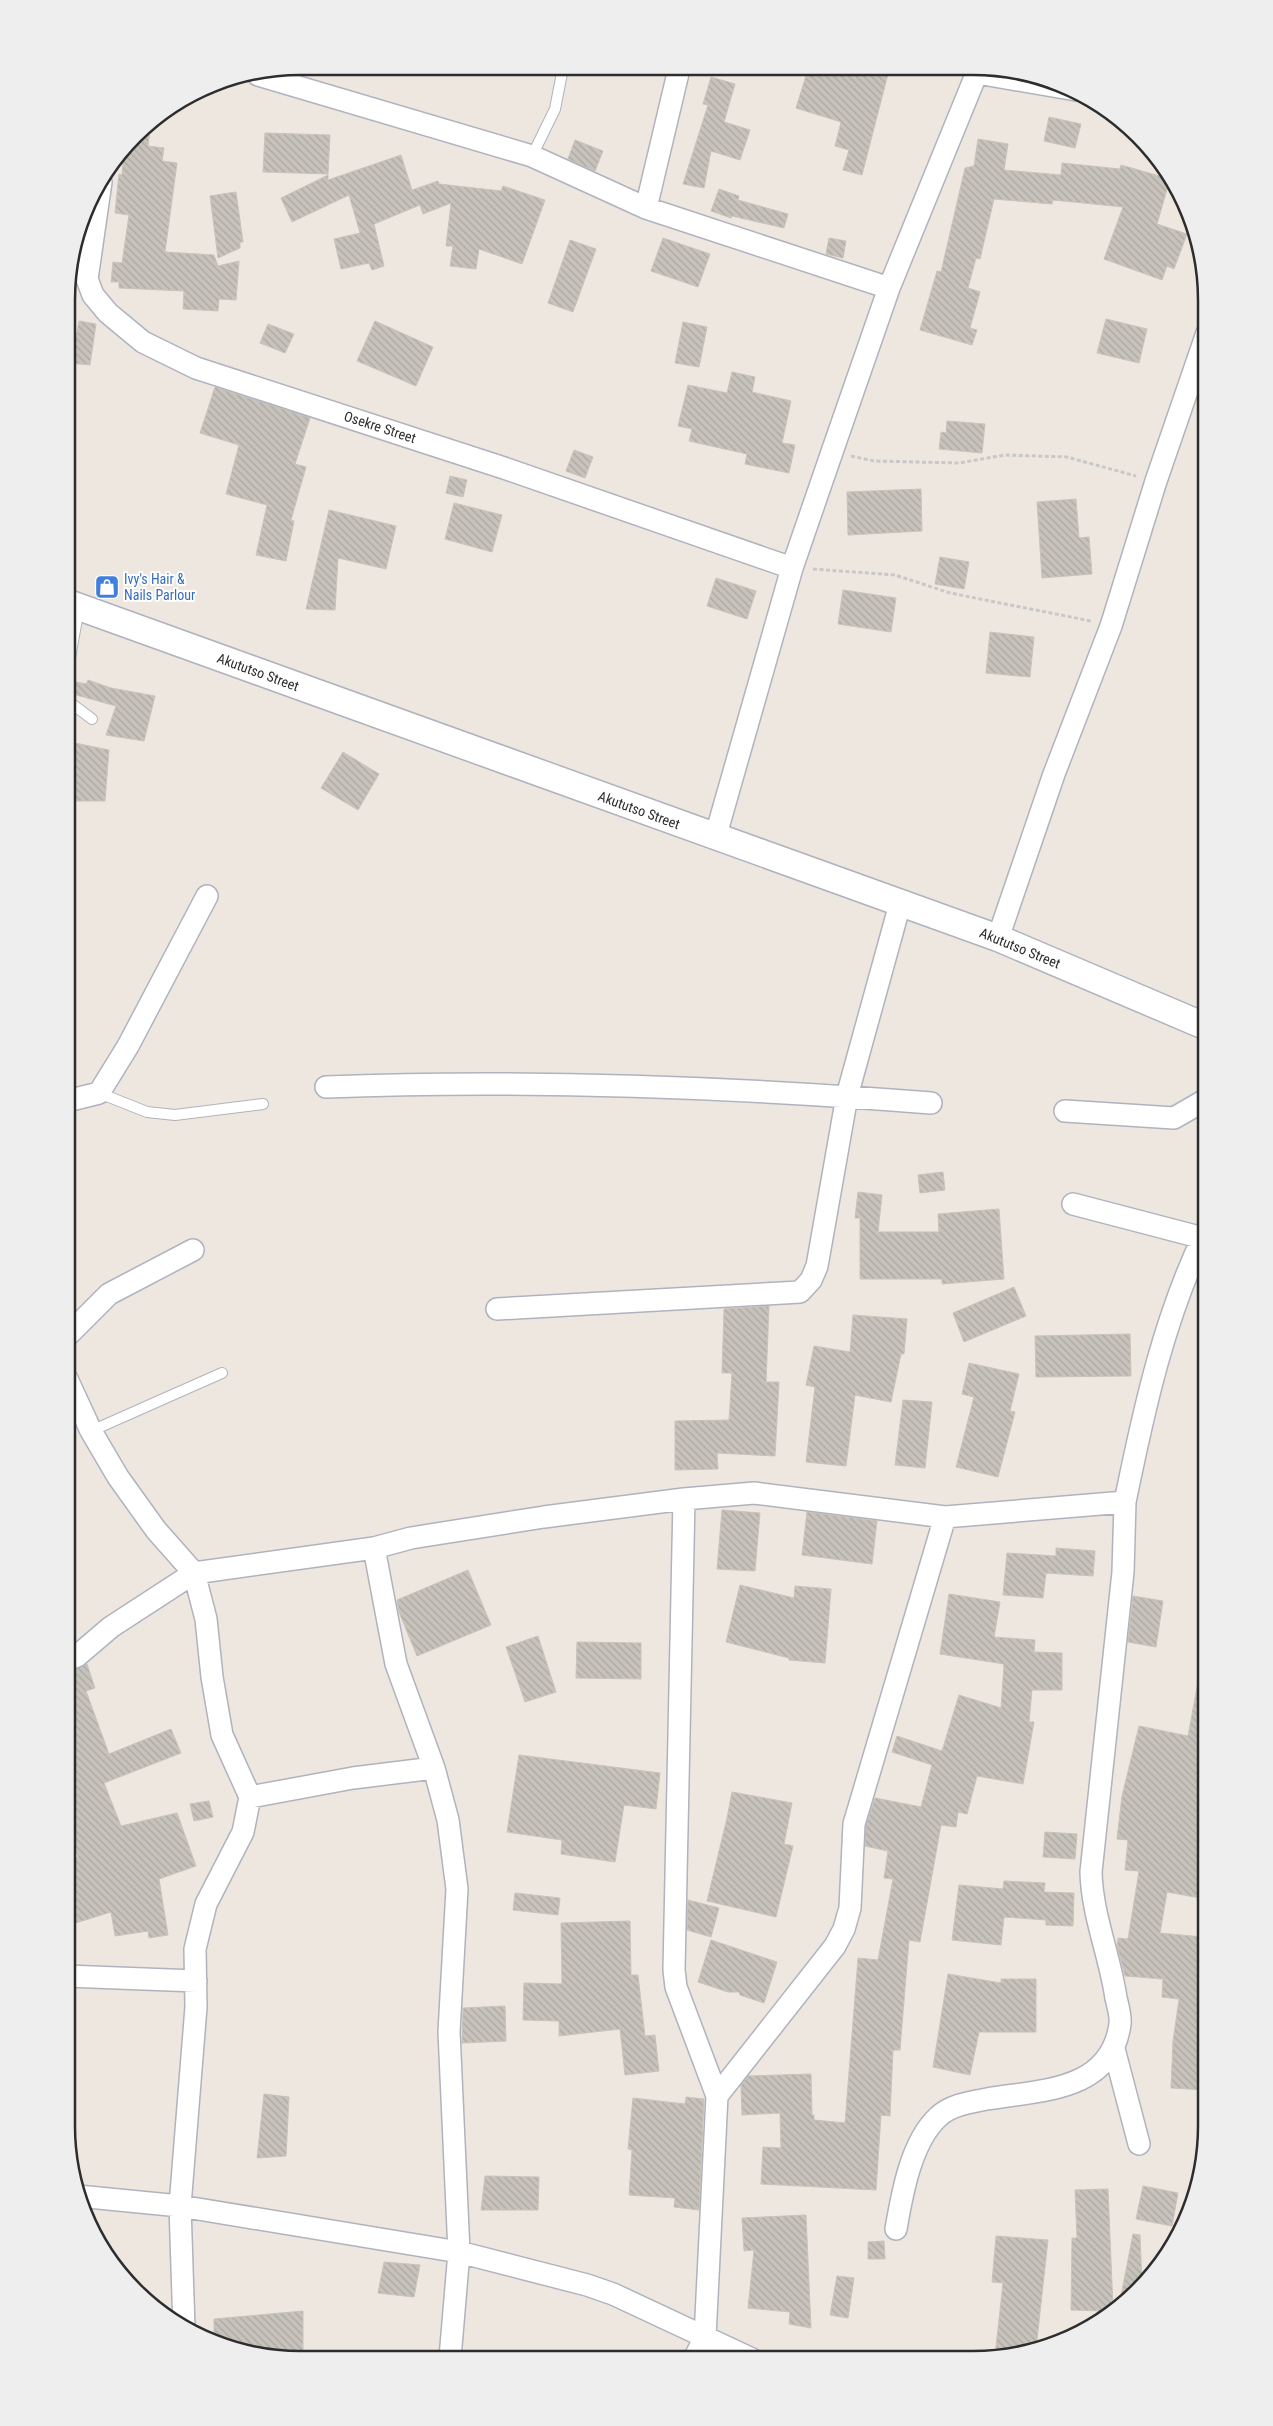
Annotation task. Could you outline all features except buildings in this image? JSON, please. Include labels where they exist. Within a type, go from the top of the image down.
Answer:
[{"type":"street","points":[[646,208],[678,75]]},
{"type":"street","points":[[715,838],[792,568],[889,288],[976,75]]},
{"type":"street","points":[[269,77],[532,156],[646,208],[889,288]]},
{"type":"street","name":"Osekre Street","points":[[95,207],[78,278],[108,313],[143,342],[196,368],[504,468],[792,568]]},
{"type":"street","points":[[998,938],[1054,774],[1111,626],[1156,481],[1198,359]]},
{"type":"street","name":"Akututso Street","points":[[75,605],[715,838],[998,938],[1198,1024]]},
{"type":"street","points":[[75,1099],[99,1093],[128,1046],[207,896]]},
{"type":"street","points":[[497,1309],[800,1292],[811,1280],[817,1266],[847,1096],[900,904]]},
{"type":"street","points":[[326,1087],[437,1082],[584,1083],[847,1096],[931,1103]]},
{"type":"street","points":[[1065,1111],[1174,1118],[1198,1104]]},
{"type":"street","points":[[1073,1204],[1198,1232]]},
{"type":"street","points":[[75,1328],[109,1294],[193,1250]]},
{"type":"street","points":[[896,2229],[901,2196],[921,2138],[939,2116],[966,2102],[1075,2084],[1096,2070],[1114,2049],[1120,2023],[1115,1987],[1092,1890],[1091,1872],[1123,1572],[1125,1502],[1145,1404],[1172,1314],[1198,1251]]},
{"type":"street","points":[[75,1397],[90,1431],[118,1478],[156,1530],[194,1573],[206,1619],[212,1677],[222,1736],[250,1797],[243,1832],[206,1904],[195,1949],[196,2007],[180,2206],[184,2319]]},
{"type":"street","points":[[75,1657],[112,1627],[194,1573],[374,1548],[411,1538],[684,1498],[754,1493],[945,1517],[1125,1502]]},
{"type":"street","points":[[684,1498],[674,1970],[676,1987],[718,2096],[705,2337],[698,2351]]},
{"type":"street","points":[[718,2096],[835,1946],[844,1929],[850,1908],[854,1824],[945,1517]]},
{"type":"street","points":[[374,1548],[396,1664],[434,1768],[448,1820],[457,1889],[449,2032],[459,2252],[451,2351]]},
{"type":"street","points":[[250,1797],[353,1778],[434,1768]]},
{"type":"street","points":[[75,1976],[196,1981]]},
{"type":"street","points":[[1114,2049],[1139,2144]]},
{"type":"street","points":[[86,2197],[180,2206],[459,2252],[587,2285],[613,2294],[735,2351]]},
{"type":"lane","points":[[532,156],[555,109],[561,75]]},
{"type":"lane","points":[[75,707],[92,720]]},
{"type":"lane","points":[[99,1093],[148,1112],[175,1115],[263,1104]]},
{"type":"lane","points":[[90,1431],[222,1373]]},
{"type":"path","points":[[832,452],[874,461],[909,462],[959,463],[1005,455],[1068,457],[1156,481]]},
{"type":"path","points":[[792,568],[895,575],[950,593],[1111,626]]},
{"type":"place","name":"Ivy's Hair & Nails Parlour","points":[[107,587]]}]
